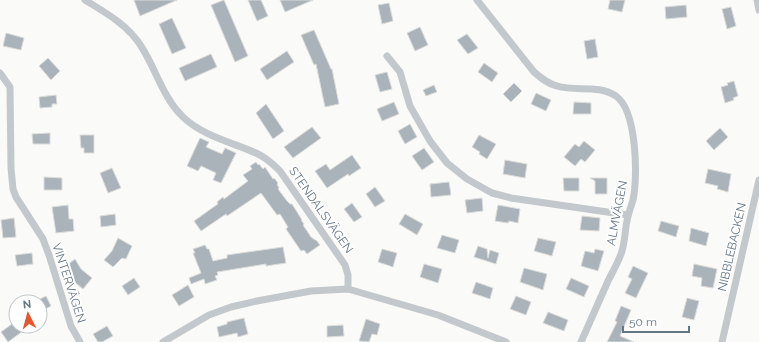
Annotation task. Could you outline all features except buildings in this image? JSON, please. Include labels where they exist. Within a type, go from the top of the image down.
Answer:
[{"type":"street","name":"STENDALSVÄGEN","points":[[85,0],[123,25],[134,36],[142,46],[173,106],[192,125],[203,132],[256,153],[267,159],[280,171],[345,265],[348,275],[348,289]]},
{"type":"street","name":"ALMVÄGEN","points":[[477,0],[534,72],[544,81],[557,86],[596,89],[608,92],[618,97],[628,111],[631,121],[636,172],[633,200],[628,215],[622,251],[581,342]]},
{"type":"street","points":[[757,0],[759,10]]},
{"type":"street","points":[[387,56],[400,72],[410,106],[430,141],[447,163],[467,179],[492,193],[511,198],[628,215]]},
{"type":"street","name":"VINTERVÄGEN","points":[[0,73],[10,87],[10,161],[13,189],[16,197],[43,239],[70,326],[80,342]]},
{"type":"street","name":"NIBBLEBACKEN","points":[[722,342],[759,180]]},
{"type":"street","points":[[752,215],[759,212]]},
{"type":"street","points":[[163,342],[209,315],[231,307],[311,292],[348,289],[432,313],[506,342]]},
{"type":"street","points":[[486,333],[492,342]]}]
